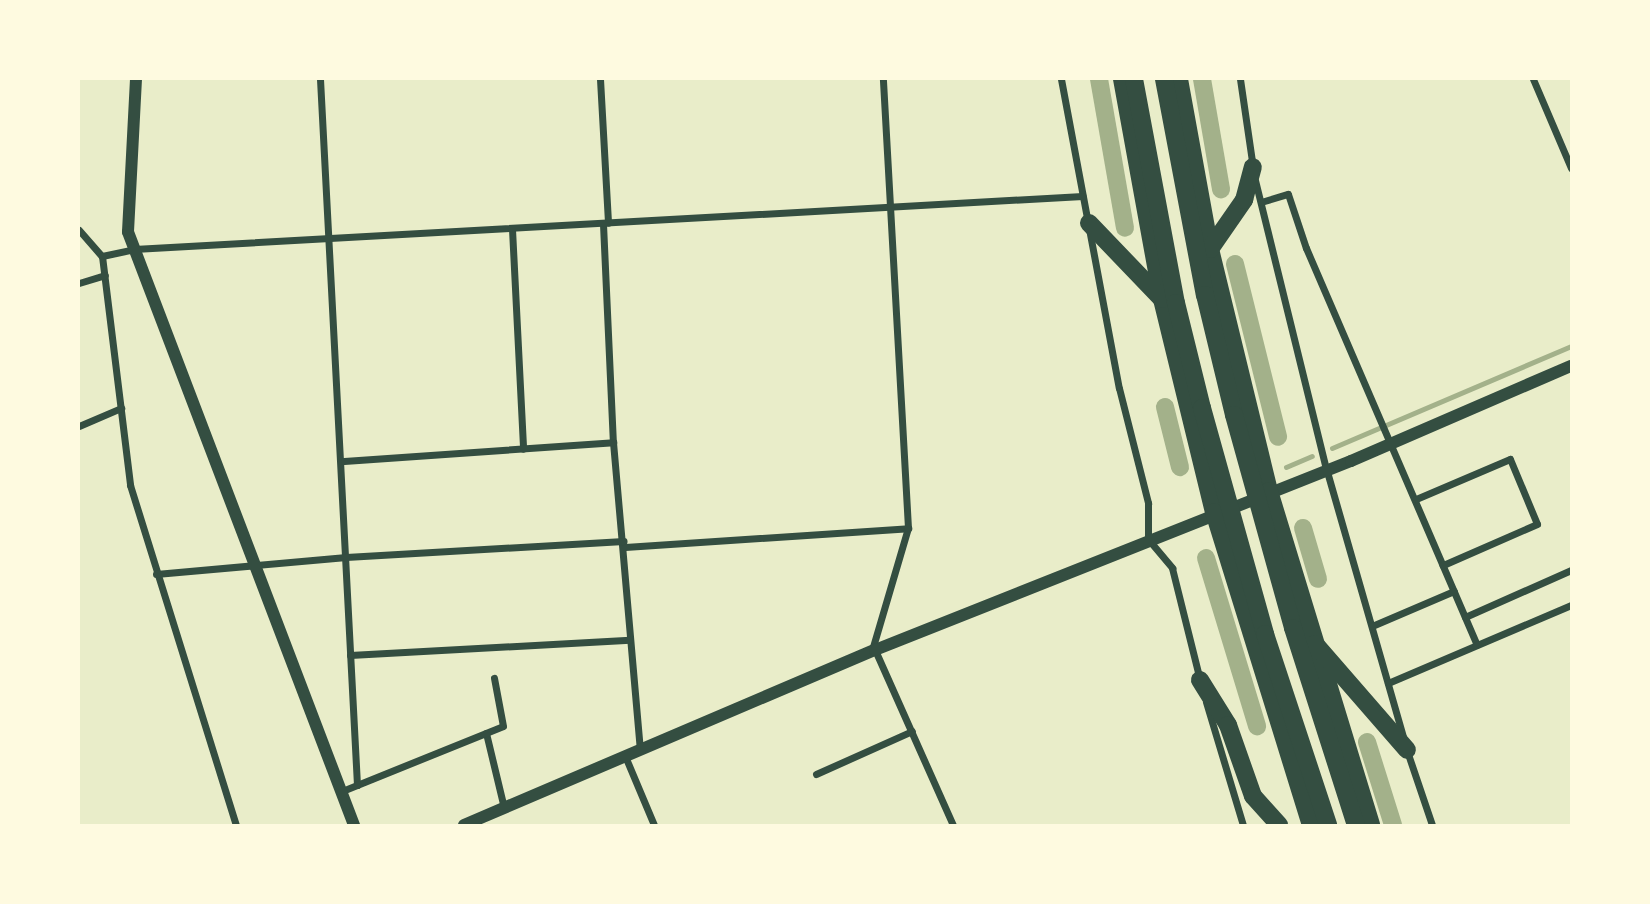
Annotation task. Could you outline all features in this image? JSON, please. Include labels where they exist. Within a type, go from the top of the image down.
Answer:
[{"type":"highway","points":[[1122,79],[1162,299],[1214,512],[1311,825]]},
{"type":"highway","points":[[1135,79],[1176,303],[1202,408],[1265,634],[1328,825]]},
{"type":"highway","points":[[1164,79],[1205,295],[1234,415],[1293,628],[1356,825]]},
{"type":"highway","points":[[1179,79],[1210,249],[1269,491],[1311,638],[1371,825]]},
{"type":"highway","points":[[1210,249],[1244,200],[1253,167]]},
{"type":"highway","points":[[1089,223],[1162,299]]},
{"type":"highway","points":[[1311,638],[1407,750]]},
{"type":"highway","points":[[1200,680],[1228,725],[1254,796],[1279,825]]},
{"type":"street","points":[[136,79],[127,221],[134,249],[354,825]]},
{"type":"street","points":[[320,79],[344,461],[357,785]]},
{"type":"street","points":[[600,79],[612,442],[624,544],[640,750]]},
{"type":"street","points":[[883,79],[908,528],[874,651],[953,825]]},
{"type":"street","points":[[1061,79],[1089,223],[1090,250],[1118,388],[1149,503],[1148,539],[1172,568],[1200,680],[1243,825]]},
{"type":"street","points":[[1240,79],[1253,167],[1326,468],[1407,750],[1432,825]]},
{"type":"street","points":[[1533,79],[1571,169]]},
{"type":"street","points":[[1261,202],[1288,194],[1306,248],[1477,645]]},
{"type":"street","points":[[102,256],[134,249],[1083,196]]},
{"type":"street","points":[[512,229],[523,449]]},
{"type":"street","points":[[79,230],[102,256],[130,485],[236,825]]},
{"type":"street","points":[[79,283],[104,275]]},
{"type":"street","points":[[464,825],[874,651],[1391,443],[1571,366]]},
{"type":"street","points":[[79,426],[121,408]]},
{"type":"street","points":[[344,461],[612,442]]},
{"type":"street","points":[[1416,499],[1510,459],[1538,524],[1443,565]]},
{"type":"street","points":[[156,574],[346,557],[908,528]]},
{"type":"street","points":[[1465,617],[1571,570]]},
{"type":"street","points":[[1372,626],[1454,591]]},
{"type":"street","points":[[1388,683],[1571,605]]},
{"type":"street","points":[[350,655],[630,640]]},
{"type":"street","points":[[342,792],[503,726],[494,678]]},
{"type":"street","points":[[816,774],[912,731]]},
{"type":"street","points":[[486,733],[504,808]]},
{"type":"street","points":[[625,757],[654,825]]},
{"type":"waterway","points":[[1099,79],[1125,228]]},
{"type":"waterway","points":[[1202,79],[1221,189]]},
{"type":"waterway","points":[[1235,264],[1278,437]]},
{"type":"waterway","points":[[1332,448],[1571,346]]},
{"type":"waterway","points":[[1165,407],[1180,467]]},
{"type":"waterway","points":[[1286,467],[1312,456]]},
{"type":"waterway","points":[[1303,528],[1318,579]]},
{"type":"waterway","points":[[1206,558],[1257,726]]},
{"type":"waterway","points":[[1367,742],[1393,825]]}]
